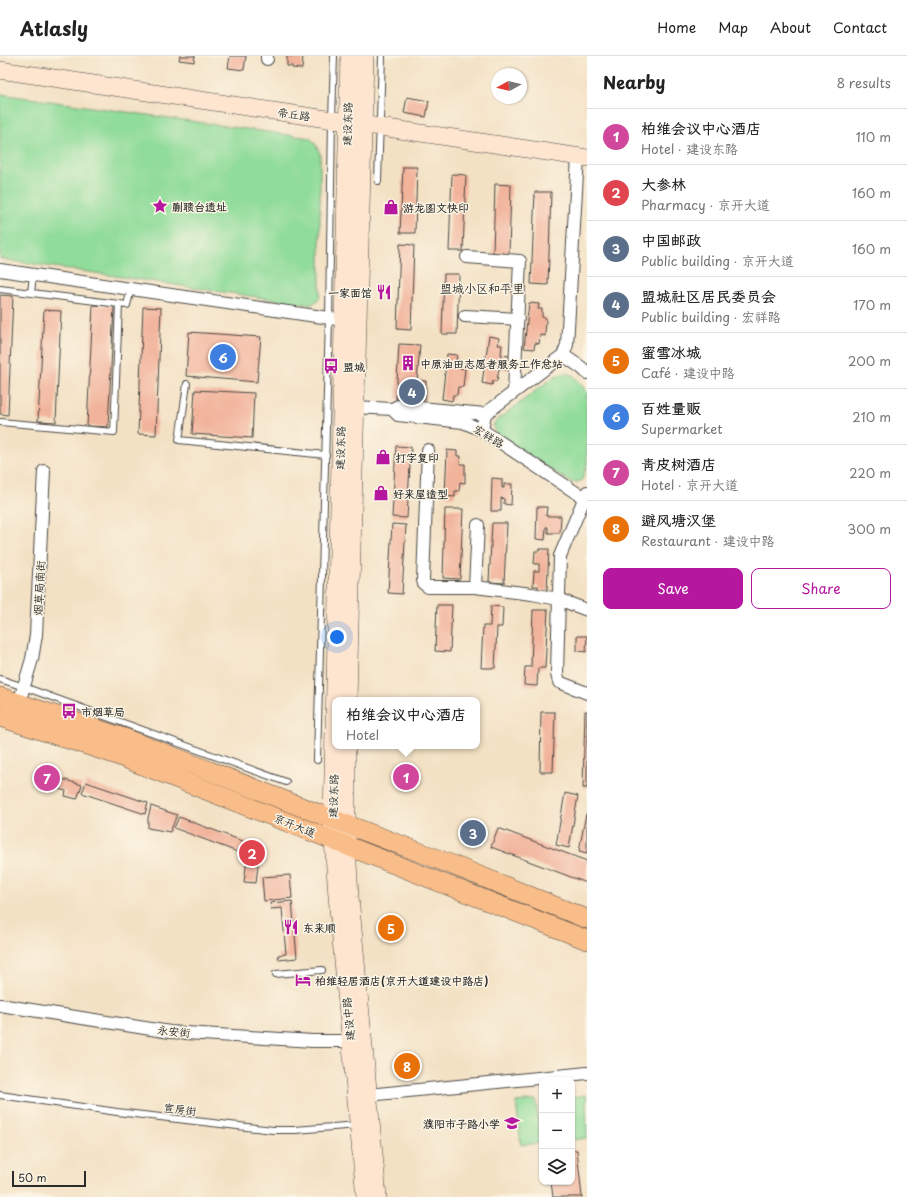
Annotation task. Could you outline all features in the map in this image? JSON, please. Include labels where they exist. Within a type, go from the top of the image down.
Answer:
[{"type":"main road","name":"建设东路","points":[[339,697],[336,319],[339,120],[349,56]]},
{"type":"main road","name":"建设东路","points":[[348,697],[355,407],[372,126],[365,56]]},
{"type":"main road","name":"帝丘路","points":[[0,70],[583,158]]},
{"type":"main road","name":"京开大道","points":[[0,697],[21,695],[135,743],[430,856],[587,919]]},
{"type":"main road","name":"京开大道","points":[[0,717],[114,754],[587,940]]},
{"type":"main road","name":"建设东路","points":[[339,749],[340,843]]},
{"type":"main road","name":"建设东路","points":[[340,822],[347,749]]},
{"type":"main road","name":"建设中路","points":[[340,843],[350,1041],[365,1197]]},
{"type":"main road","name":"建设中路","points":[[340,843],[350,897],[378,1197]]},
{"type":"street","points":[[482,430],[485,414],[563,355],[567,346],[583,158]]},
{"type":"street","points":[[467,257],[520,261],[514,392]]},
{"type":"street","points":[[0,270],[336,319]]},
{"type":"street","points":[[465,316],[518,319]]},
{"type":"street","points":[[563,355],[587,373]]},
{"type":"street","points":[[392,409],[398,406],[485,414]]},
{"type":"street","name":"宏祥路","points":[[355,407],[392,409],[398,414],[463,422],[482,430],[586,497]]},
{"type":"street","points":[[428,450],[424,584],[428,587],[475,587],[532,594],[558,599],[587,610]]},
{"type":"street","name":"烟草局南街","points":[[21,695],[32,660],[36,635],[44,470]]},
{"type":"street","points":[[586,497],[560,556],[557,674],[560,682],[587,693]]},
{"type":"street","points":[[475,587],[478,525]]},
{"type":"street","name":"永安街","points":[[0,1005],[170,1032],[313,1041],[350,1041]]},
{"type":"street","points":[[368,1095],[587,1073]]},
{"type":"lane","points":[[334,56],[339,120]]},
{"type":"lane","points":[[378,181],[372,126],[382,56]]},
{"type":"lane","points":[[31,293],[33,275]]},
{"type":"lane","points":[[0,289],[127,305],[131,289]]},
{"type":"lane","points":[[0,422],[114,432],[120,304]]},
{"type":"lane","points":[[316,760],[326,455],[336,319]]},
{"type":"lane","points":[[187,384],[179,440],[326,455]]},
{"type":"lane","points":[[0,679],[21,695],[286,782]]},
{"type":"lane","points":[[276,974],[322,970]]},
{"type":"lane","name":"宣房街","points":[[0,1095],[117,1112],[274,1130],[295,1130],[358,1125]]},
{"type":"green space","name":"蒯聩台遗址","points":[[0,94],[310,138],[320,153],[320,295],[318,300],[311,305],[0,259]]},
{"type":"green space","points":[[566,373],[574,376],[587,392],[587,465],[582,480],[578,482],[567,480],[499,436],[493,427],[496,421],[555,376]]},
{"type":"green space","points":[[586,1095],[587,1138],[575,1140],[575,1097]]},
{"type":"green space","points":[[536,1100],[539,1126],[539,1143],[521,1145],[516,1102]]},
{"type":"building","points":[[180,56],[195,56],[194,62],[179,60]]},
{"type":"building","points":[[230,56],[246,56],[244,70],[228,68]]},
{"type":"building","points":[[287,56],[303,56],[302,69],[287,66]]},
{"type":"building","points":[[407,97],[429,101],[426,117],[404,113]]},
{"type":"building","points":[[403,167],[417,167],[415,233],[400,233]]},
{"type":"building","points":[[452,174],[466,175],[463,251],[449,251]]},
{"type":"building","points":[[495,184],[511,185],[509,254],[493,254]]},
{"type":"building","points":[[535,192],[551,192],[548,285],[531,284]]},
{"type":"building","points":[[400,244],[414,245],[411,330],[397,329]]},
{"type":"building","points":[[444,274],[459,274],[457,334],[442,334]]},
{"type":"building","points":[[0,295],[13,296],[8,415],[0,414]]},
{"type":"building","points":[[529,303],[539,304],[538,309],[542,309],[542,317],[546,318],[545,336],[540,335],[539,344],[535,343],[534,349],[524,348]]},
{"type":"building","points":[[93,305],[114,306],[108,427],[87,426]]},
{"type":"building","points":[[143,307],[161,308],[156,435],[138,434]]},
{"type":"building","points":[[44,310],[61,311],[56,422],[38,421]]},
{"type":"building","points":[[189,332],[261,337],[257,382],[186,376]]},
{"type":"building","points":[[489,336],[499,338],[498,345],[502,345],[501,355],[510,356],[508,370],[499,368],[497,381],[493,381],[492,385],[482,383]]},
{"type":"building","name":"中原油田志愿者服务工作总站","points":[[399,344],[420,345],[417,381],[426,381],[425,400],[396,399]]},
{"type":"building","points":[[447,354],[457,355],[456,360],[461,361],[460,368],[465,369],[463,387],[458,387],[457,395],[453,395],[452,401],[442,399]]},
{"type":"building","points":[[195,390],[254,393],[252,438],[192,434]]},
{"type":"building","points":[[396,446],[411,447],[407,518],[392,517]]},
{"type":"building","points":[[447,450],[457,451],[457,456],[461,456],[460,464],[465,464],[465,483],[460,482],[459,491],[455,491],[455,497],[445,496]]},
{"type":"building","points":[[492,478],[502,479],[502,488],[504,488],[504,484],[512,484],[511,505],[504,504],[504,499],[501,498],[501,511],[491,511]]},
{"type":"building","points":[[537,507],[547,507],[546,516],[561,516],[560,533],[548,533],[548,527],[546,527],[545,540],[536,539]]},
{"type":"building","points":[[445,509],[463,509],[460,579],[443,578]]},
{"type":"building","points":[[492,523],[507,523],[504,583],[489,582]]},
{"type":"building","points":[[392,524],[406,525],[402,594],[388,593]]},
{"type":"building","points":[[540,549],[549,549],[547,591],[538,590],[538,586],[533,586],[534,571],[539,571],[539,564],[534,564],[535,551],[539,551]]},
{"type":"building","points":[[437,605],[452,605],[450,652],[435,651]]},
{"type":"building","points":[[491,606],[503,607],[502,627],[497,627],[495,668],[481,668],[483,626],[490,626]]},
{"type":"building","points":[[533,610],[548,610],[545,668],[538,668],[537,686],[524,685],[525,667],[531,667]]},
{"type":"building","points":[[577,636],[587,636],[586,652],[577,651]]},
{"type":"building","points":[[585,711],[587,711],[587,788],[583,788]]},
{"type":"building","points":[[541,712],[555,712],[553,772],[540,772]]},
{"type":"building","points":[[42,773],[82,785],[77,799],[65,796],[66,791],[39,784]]},
{"type":"building","points":[[86,782],[148,803],[145,814],[82,793]]},
{"type":"building","points":[[565,793],[578,796],[569,848],[556,845]]},
{"type":"building","points":[[151,806],[177,815],[170,832],[148,828],[148,818]]},
{"type":"building","points":[[587,814],[587,853],[579,851]]},
{"type":"building","points":[[179,817],[253,845],[258,849],[259,856],[256,883],[244,882],[247,859],[242,858],[243,854],[174,828]]},
{"type":"building","points":[[498,828],[587,861],[587,883],[491,847]]},
{"type":"building","points":[[290,875],[292,898],[264,901],[262,877]]},
{"type":"building","points":[[292,901],[297,958],[279,960],[278,955],[286,954],[282,908],[271,909],[270,903]]},
{"type":"building","points":[[575,1150],[577,1150],[582,1197],[553,1197],[551,1185],[575,1185]]},
{"type":"place","name":"蒯聩台遗址","points":[[160,206]]},
{"type":"place","name":"游龙图文快印","points":[[391,207]]},
{"type":"place","name":"一家面馆","points":[[384,292]]},
{"type":"place","name":"百姓量贩","points":[[223,357]]},
{"type":"place","name":"中原油田志愿者服务工作总站","points":[[408,363]]},
{"type":"place","name":"盟城","points":[[331,366]]},
{"type":"place","name":"盟城社区居民委员会","points":[[412,392]]},
{"type":"place","name":"打字复印","points":[[383,457]]},
{"type":"place","name":"好来屋造型","points":[[381,493]]},
{"type":"place","name":"市烟草局","points":[[69,711]]},
{"type":"place","name":"柏维会议中心酒店","points":[[406,777]]},
{"type":"place","name":"青皮树酒店","points":[[47,778]]},
{"type":"place","name":"中国邮政","points":[[473,833]]},
{"type":"place","name":"大参林","points":[[252,853]]},
{"type":"place","name":"东来顺","points":[[291,927]]},
{"type":"place","name":"蜜雪冰城","points":[[391,928]]},
{"type":"place","name":"柏维轻居酒店(京开大道建设中路店)","points":[[303,980]]},
{"type":"place","name":"避风塘汉堡","points":[[407,1066]]},
{"type":"place","name":"濮阳市子路小学","points":[[512,1123]]},
{"type":"district","name":"盟城小区和平里","points":[[482,288]]}]
